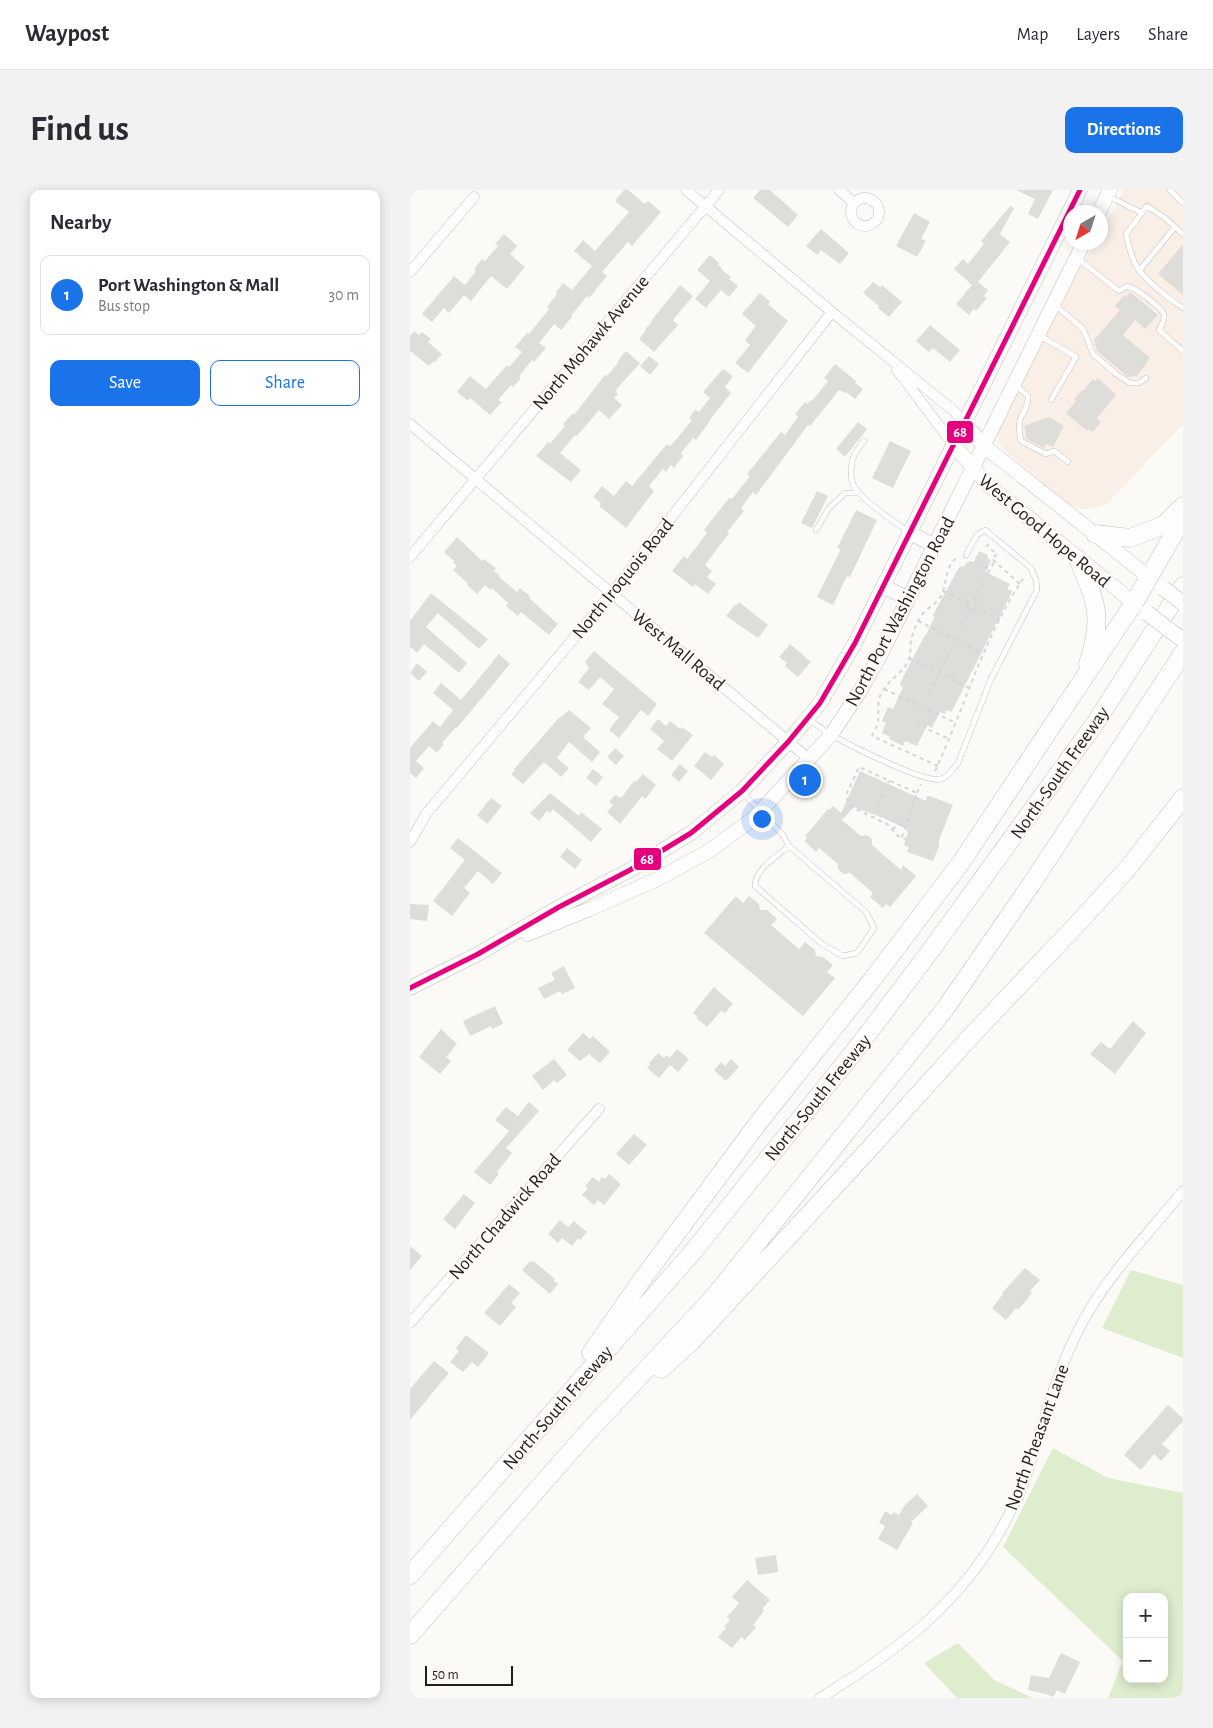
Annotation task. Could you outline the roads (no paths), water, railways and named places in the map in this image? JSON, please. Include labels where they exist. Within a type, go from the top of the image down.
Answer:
[{"type":"highway","points":[[1095,534],[1130,538],[1164,525],[1183,506]]},
{"type":"highway","points":[[547,1417],[646,1273],[759,1122],[872,980],[960,864],[1082,682],[1141,608],[1149,577],[1183,518]]},
{"type":"highway","points":[[1078,559],[1097,607],[1098,625],[1092,654],[1082,682]]},
{"type":"highway","name":"North-South Freeway","points":[[410,1575],[692,1253],[863,1040],[931,950],[1096,722],[1183,586]]},
{"type":"highway","name":"North-South Freeway","points":[[410,1635],[585,1436],[713,1298],[945,1009],[1032,883],[1183,653]]},
{"type":"highway","points":[[585,1436],[692,1341],[861,1158],[972,1034],[1081,920],[1128,868],[1183,798]]},
{"type":"main road","name":"North Port Washington Road","points":[[410,988],[478,954],[630,870],[691,833],[742,791],[788,742],[820,703],[855,643],[1080,190]]},
{"type":"main road","points":[[1101,205],[1106,192]]},
{"type":"main road","name":"North Port Washington Road","points":[[478,954],[590,909],[658,879],[709,851],[754,818],[831,734],[844,717],[873,668],[1080,250]]},
{"type":"main road","name":"West Good Hope Road","points":[[964,423],[984,446],[1149,577]]},
{"type":"main road","name":"West Good Hope Road","points":[[953,444],[973,469],[1000,496],[1183,640]]},
{"type":"main road","points":[[910,532],[934,546]]},
{"type":"main road","points":[[883,586],[908,599]]},
{"type":"main road","points":[[1163,588],[1183,603]]},
{"type":"street","name":"West Good Hope Road","points":[[686,190],[954,411],[964,423]]},
{"type":"street","name":"North Mohawk Avenue","points":[[410,557],[719,190]]},
{"type":"street","points":[[839,190],[854,203]]},
{"type":"street","points":[[410,272],[474,197]]},
{"type":"street","name":"North Iroquois Road","points":[[410,842],[426,814],[612,592],[832,312]]},
{"type":"street","name":"West Good Hope Road","points":[[887,357],[953,444]]},
{"type":"street","name":"West Mall Road","points":[[410,424],[809,759]]},
{"type":"street","name":"North Chadwick Road","points":[[410,1324],[599,1108]]},
{"type":"street","name":"North Pheasant Lane","points":[[820,1698],[890,1652],[928,1621],[959,1590],[983,1560],[1020,1491],[1060,1370],[1082,1322],[1112,1276],[1183,1191]]},
{"type":"lane","points":[[1170,190],[1183,203]]},
{"type":"lane","points":[[1106,192],[1142,213]]},
{"type":"lane","points":[[1183,234],[1147,206],[1126,234],[1131,253],[1139,271],[1183,308]]},
{"type":"lane","points":[[1139,271],[1175,227]]},
{"type":"lane","points":[[1077,258],[1119,291],[1127,286],[1133,287],[1160,309],[1164,315],[1164,320],[1159,330],[1183,351]]},
{"type":"lane","points":[[1054,304],[1083,329],[1093,354],[1116,374],[1130,383],[1140,384],[1146,378]]},
{"type":"lane","points":[[1039,334],[1076,357],[1051,400]]},
{"type":"lane","points":[[1014,384],[1028,396],[1028,403],[1020,420],[1021,440],[1046,454],[1054,451],[1068,462]]},
{"type":"lane","points":[[864,441],[853,456],[851,473],[853,484],[859,492],[890,519],[910,532]]},
{"type":"lane","points":[[816,530],[829,508],[845,493],[859,492]]},
{"type":"lane","points":[[807,718],[831,734],[908,772],[932,779],[941,779],[953,770],[958,763],[991,679],[1037,590],[1036,580],[1031,568],[985,530],[977,535],[966,558]]},
{"type":"lane","points":[[742,791],[783,835],[789,846],[866,912],[874,928],[857,953],[843,956],[822,944],[755,886],[755,879],[762,869],[789,846]]},
{"type":"place","name":"Port Washington & Mall","points":[[805,780]]}]
